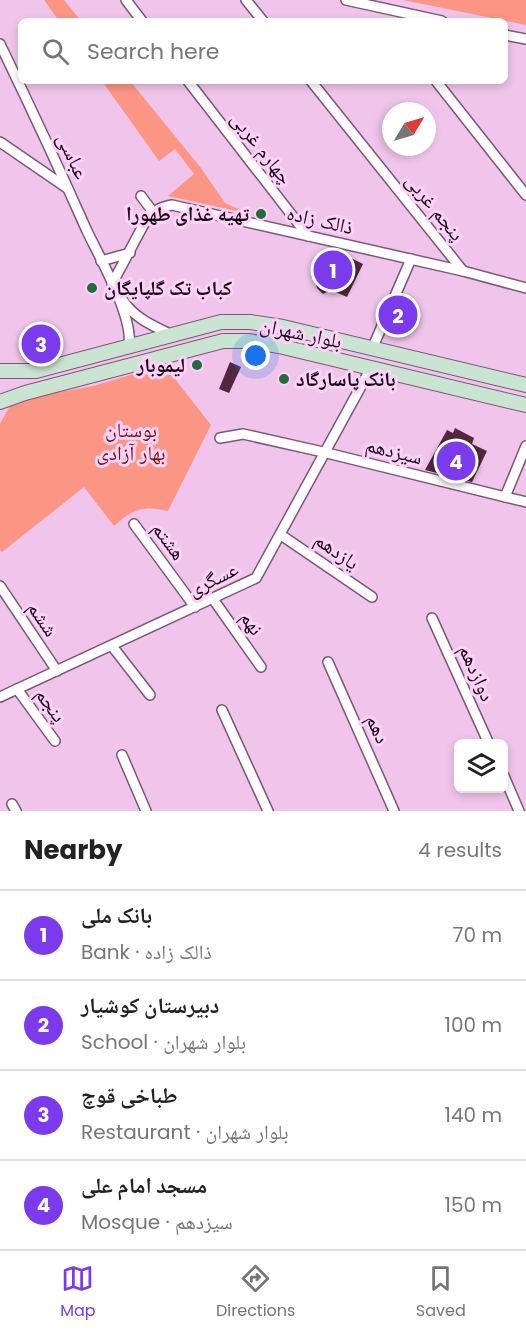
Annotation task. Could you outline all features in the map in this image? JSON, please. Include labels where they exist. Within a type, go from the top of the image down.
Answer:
[{"type":"street","points":[[126,0],[140,18]]},
{"type":"street","points":[[246,0],[261,18]]},
{"type":"street","points":[[346,0],[428,18]]},
{"type":"street","points":[[508,36],[526,39]]},
{"type":"street","name":"عباسی","points":[[0,44],[18,82]]},
{"type":"street","name":"عباسی","points":[[19,84],[112,284]]},
{"type":"street","name":"چهارم غربی","points":[[190,84],[308,236]]},
{"type":"street","name":"پنجم غربی","points":[[313,84],[463,271]]},
{"type":"street","points":[[438,84],[526,195]]},
{"type":"street","points":[[0,142],[68,188]]},
{"type":"street","points":[[112,284],[146,220],[153,212],[141,196]]},
{"type":"street","name":"ذالک زاده","points":[[153,212],[172,205],[463,271],[526,288]]},
{"type":"street","points":[[101,261],[130,253]]},
{"type":"street","points":[[372,349],[411,260]]},
{"type":"street","points":[[112,284],[128,309],[147,323],[170,334]]},
{"type":"street","points":[[112,284],[128,326],[129,345]]},
{"type":"street","name":"بلوار شهران","points":[[0,371],[36,371],[221,322],[250,322],[283,327],[526,385]]},
{"type":"street","name":"بلوار شهران","points":[[0,402],[25,393],[223,341],[279,346],[526,405]]},
{"type":"street","name":"عسگری","points":[[0,697],[256,578],[370,368]]},
{"type":"street","points":[[220,438],[243,434],[323,452]]},
{"type":"street","points":[[506,497],[526,447]]},
{"type":"street","name":"سیزدهم","points":[[323,452],[526,502]]},
{"type":"street","name":"هشتم","points":[[134,524],[195,608]]},
{"type":"street","name":"یازدهم","points":[[281,535],[372,597]]},
{"type":"street","name":"ششم","points":[[0,586],[57,671]]},
{"type":"street","name":"نهم","points":[[213,599],[261,667]]},
{"type":"street","name":"دوازدهم","points":[[432,618],[487,739]]},
{"type":"street","points":[[112,646],[150,695]]},
{"type":"street","name":"دهم","points":[[328,663],[394,811]]},
{"type":"street","name":"پنجم","points":[[17,689],[55,741]]},
{"type":"street","points":[[222,710],[268,811]]},
{"type":"street","points":[[122,755],[146,811]]},
{"type":"street","points":[[508,785],[519,811]]},
{"type":"shaded area","points":[[398,299],[411,305],[398,331],[385,325]]},
{"type":"green space","points":[[44,0],[64,0],[79,18],[57,18]]},
{"type":"green space","points":[[403,0],[526,0],[526,25],[508,21],[508,18],[492,18]]},
{"type":"green space","points":[[104,84],[132,84],[201,168],[225,203],[250,214],[168,196],[194,174],[175,149],[159,161]]},
{"type":"green space","name":"بوستان بهار آزادی","points":[[164,365],[211,425],[168,511],[152,508],[139,510],[114,526],[84,487],[2,552],[0,550],[0,424],[11,404],[93,386]]},
{"type":"building","points":[[333,249],[363,264],[347,297],[331,290],[323,294],[317,288],[316,284]]},
{"type":"building","points":[[230,362],[241,367],[229,393],[219,389]]},
{"type":"building","points":[[455,428],[474,438],[472,444],[487,451],[472,482],[425,470],[447,430],[453,433]]},
{"type":"place","name":"تهیه غذای طهورا","points":[[261,214]]},
{"type":"place","name":"بانک ملی","points":[[333,270]]},
{"type":"place","name":"کباب تک گلپایگان","points":[[92,288]]},
{"type":"place","name":"دبیرستان کوشیار","points":[[398,315]]},
{"type":"place","name":"طباخی قوچ","points":[[41,344]]},
{"type":"place","name":"لیموبار","points":[[197,365]]},
{"type":"place","name":"بانک پاسارگاد","points":[[284,379]]},
{"type":"place","name":"مسجد امام علی","points":[[456,461]]}]
